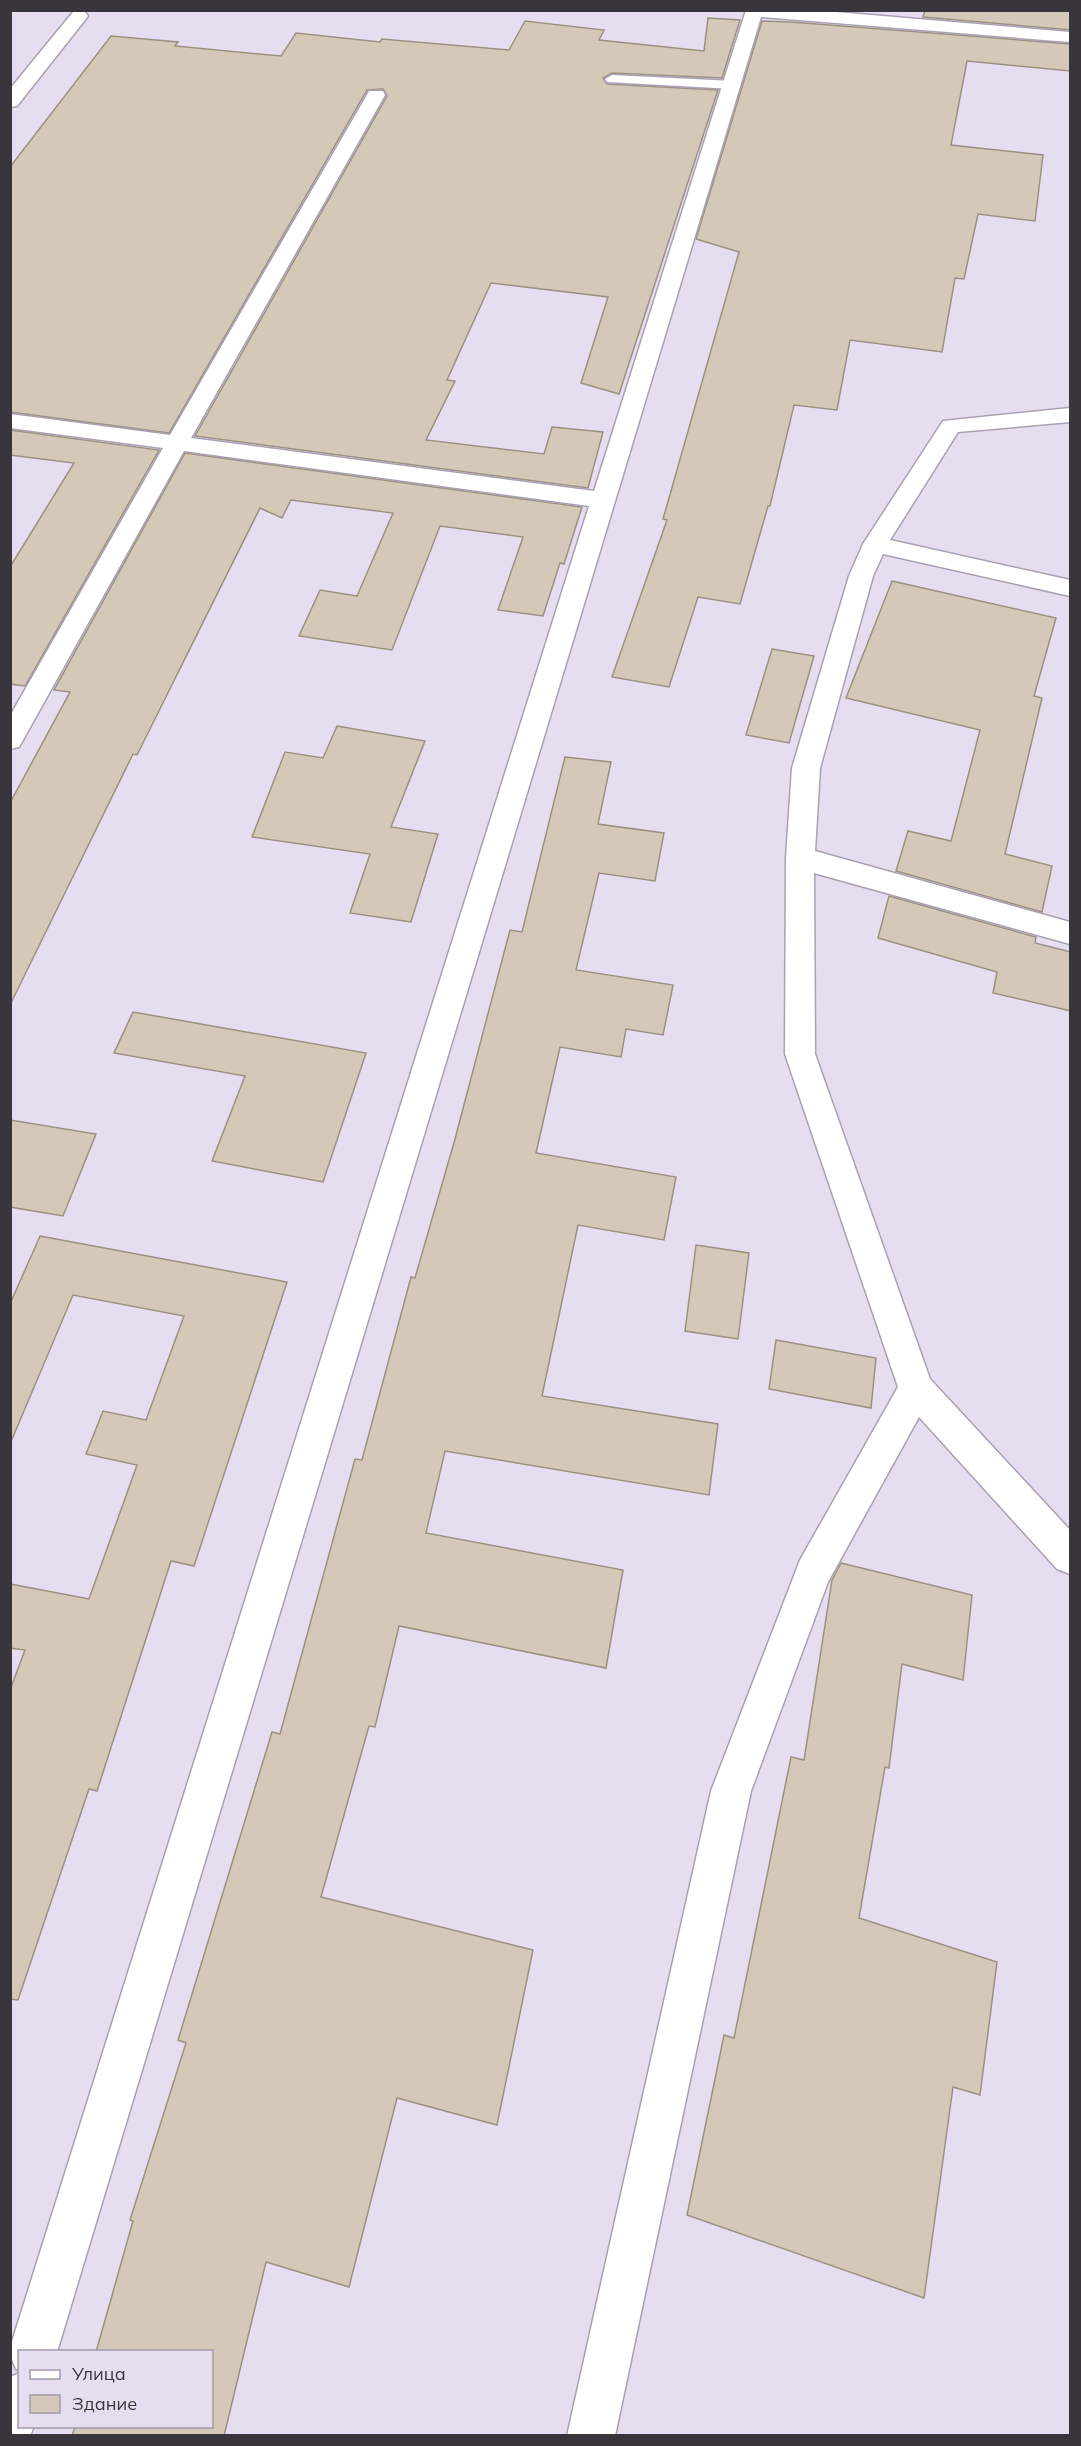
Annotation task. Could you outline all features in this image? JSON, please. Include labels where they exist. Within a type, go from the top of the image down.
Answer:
[{"type":"street","points":[[34,2350],[733,85],[753,11],[1071,37]]},
{"type":"street","points":[[10,102],[79,16]]},
{"type":"street","points":[[10,740],[376,95]]},
{"type":"street","points":[[1071,415],[951,426],[876,544],[861,576],[806,768],[800,858],[800,1054],[916,1389],[1071,1556]]},
{"type":"street","points":[[10,421],[603,500]]},
{"type":"street","points":[[876,544],[1071,588]]},
{"type":"street","points":[[800,858],[1071,933]]},
{"type":"street","points":[[591,2436],[731,1791],[813,1573],[916,1389]]},
{"type":"street","points":[[10,2426],[18,2403]]},
{"type":"lane","points":[[612,79],[733,85]]},
{"type":"building","points":[[925,10],[1071,10],[1071,30],[923,17]]},
{"type":"building","points":[[708,18],[740,20],[722,78],[612,73],[603,78],[607,84],[718,90],[619,394],[581,383],[608,297],[491,283],[447,380],[455,381],[426,440],[544,454],[552,427],[603,432],[588,488],[195,436],[387,96],[383,89],[367,90],[169,433],[10,412],[10,167],[111,36],[178,42],[175,46],[281,56],[296,33],[380,42],[382,39],[509,50],[525,21],[604,30],[599,40],[704,51]]},
{"type":"building","points":[[762,21],[1071,44],[1070,71],[967,61],[951,145],[1043,155],[1035,221],[978,214],[964,279],[955,278],[942,352],[850,340],[837,410],[794,405],[770,506],[768,506],[740,604],[698,597],[669,687],[612,677],[667,520],[663,519],[739,252],[696,239]]},
{"type":"building","points":[[10,430],[159,450],[25,686],[10,684],[10,567],[74,463],[10,455]]},
{"type":"building","points":[[185,453],[582,507],[564,564],[560,563],[543,616],[498,610],[523,537],[440,526],[392,650],[299,636],[320,590],[357,596],[393,513],[291,500],[282,518],[260,508],[137,755],[133,754],[10,1005],[10,803],[70,692],[54,690]]},
{"type":"building","points":[[892,581],[1056,618],[1034,696],[1042,698],[1005,854],[1052,866],[1042,912],[896,871],[908,831],[951,841],[980,730],[846,698]]},
{"type":"building","points":[[772,649],[814,656],[789,743],[746,735]]},
{"type":"building","points":[[337,726],[425,741],[391,827],[438,834],[411,922],[350,913],[370,854],[252,837],[285,752],[323,758]]},
{"type":"building","points":[[565,757],[611,762],[598,824],[664,833],[655,881],[599,873],[576,970],[673,985],[663,1035],[626,1029],[621,1057],[560,1047],[536,1153],[676,1177],[664,1240],[578,1225],[542,1396],[718,1424],[709,1495],[445,1451],[426,1533],[623,1570],[606,1668],[399,1626],[375,1727],[369,1726],[321,1897],[533,1950],[497,2125],[397,2098],[349,2287],[266,2262],[224,2436],[72,2436],[75,2428],[213,2428],[213,2350],[97,2350],[133,2221],[130,2220],[186,2043],[178,2040],[272,1732],[280,1734],[355,1459],[362,1460],[411,1277],[415,1278],[455,1139],[510,930],[522,932]]},
{"type":"building","points":[[889,896],[1036,937],[1035,943],[1071,952],[1071,1011],[993,993],[997,972],[878,938]]},
{"type":"building","points":[[133,1012],[366,1053],[323,1182],[212,1161],[245,1076],[114,1053]]},
{"type":"building","points":[[10,1120],[96,1134],[63,1216],[10,1207]]},
{"type":"building","points":[[40,1236],[287,1282],[194,1566],[171,1561],[97,1791],[89,1789],[18,2000],[10,1999],[10,1690],[25,1650],[10,1648],[10,1584],[89,1599],[137,1465],[86,1454],[103,1411],[146,1420],[184,1316],[73,1295],[10,1444],[10,1304]]},
{"type":"building","points":[[696,1245],[749,1253],[738,1339],[685,1331]]},
{"type":"building","points":[[776,1340],[876,1358],[871,1408],[769,1389]]},
{"type":"building","points":[[841,1563],[972,1595],[963,1680],[902,1664],[889,1768],[885,1767],[859,1918],[997,1962],[980,2095],[953,2087],[924,2298],[687,2215],[724,2035],[734,2038],[791,1757],[804,1760],[832,1580]]}]
